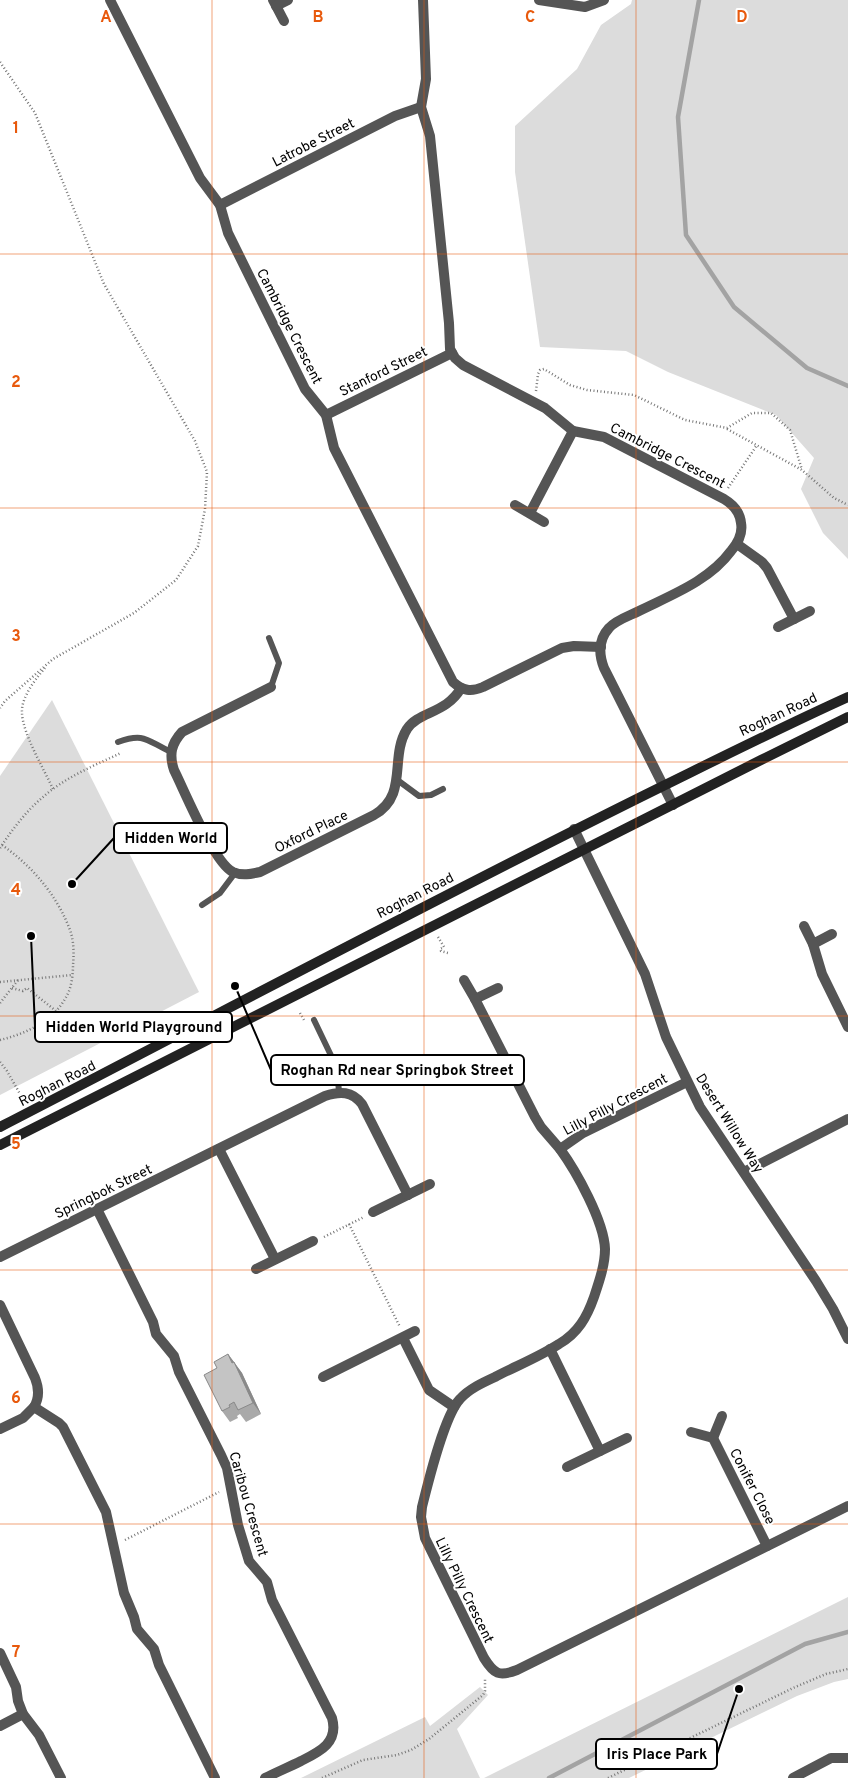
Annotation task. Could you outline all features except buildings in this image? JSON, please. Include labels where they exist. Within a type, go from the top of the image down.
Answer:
[{"type":"main road","name":"Roghan Road","points":[[0,1127],[424,905],[786,724],[848,697]]},
{"type":"main road","points":[[0,1145],[848,717]]},
{"type":"street","name":"Cambridge Crescent","points":[[110,0],[200,178],[220,205],[228,233],[305,389],[326,415],[334,448],[450,677],[460,688]]},
{"type":"street","points":[[284,21],[274,3],[288,0]]},
{"type":"street","points":[[423,0],[426,78],[421,107],[430,136],[450,331],[449,342],[452,353]]},
{"type":"street","points":[[539,0],[585,7],[604,0]]},
{"type":"street","name":"Latrobe Street","points":[[220,205],[396,116],[421,107]]},
{"type":"street","name":"Cambridge Crescent","points":[[452,353],[463,365],[532,400],[550,411],[572,430],[604,437],[730,503],[735,507],[741,520],[742,528],[737,544]]},
{"type":"street","name":"Stanford Street","points":[[326,415],[452,353]]},
{"type":"street","points":[[530,514],[572,430]]},
{"type":"street","points":[[515,505],[544,522]]},
{"type":"street","points":[[673,805],[604,668],[600,647],[604,634],[615,624],[701,579],[720,564],[737,544],[757,558],[767,568],[794,619]]},
{"type":"street","points":[[778,627],[810,611]]},
{"type":"street","points":[[460,688],[467,691],[478,689],[562,648],[574,646],[600,647]]},
{"type":"street","points":[[235,874],[224,866],[214,852],[174,770],[171,752],[182,732],[271,687]]},
{"type":"street","name":"Oxford Place","points":[[235,874],[260,872],[374,815],[388,806],[392,799],[401,745],[408,728],[419,719],[447,705],[460,688]]},
{"type":"street","name":"Desert Willow Way","points":[[574,829],[645,974],[666,1037],[700,1107],[816,1281],[848,1339]]},
{"type":"street","points":[[804,926],[814,944],[822,974],[848,1027]]},
{"type":"street","points":[[814,944],[832,934]]},
{"type":"street","points":[[464,980],[535,1117],[560,1149]]},
{"type":"street","points":[[475,999],[498,988]]},
{"type":"street","name":"Lilly Pilly Crescent","points":[[491,1669],[429,1549],[422,1528],[421,1517],[426,1494],[446,1428],[454,1407],[463,1396],[478,1385],[569,1338],[583,1322],[598,1284],[605,1250],[593,1210],[573,1168],[560,1149],[583,1133],[687,1082]]},
{"type":"street","points":[[340,1092],[353,1096],[362,1104],[408,1195]]},
{"type":"street","name":"Springbok Street","points":[[0,1257],[324,1096],[340,1092]]},
{"type":"street","points":[[744,1172],[848,1119]]},
{"type":"street","points":[[219,1148],[275,1260]]},
{"type":"street","points":[[373,1212],[430,1184]]},
{"type":"street","name":"Caribou Crescent","points":[[97,1209],[154,1322],[156,1334],[174,1356],[179,1372],[221,1455],[231,1486],[238,1525],[249,1561],[266,1582],[272,1600],[333,1724],[333,1736],[326,1746],[316,1753],[265,1778]]},
{"type":"street","points":[[256,1269],[313,1241]]},
{"type":"street","points":[[0,1305],[36,1378],[38,1397],[34,1407],[23,1418],[0,1429]]},
{"type":"street","points":[[323,1377],[415,1331]]},
{"type":"street","points":[[403,1338],[426,1386],[434,1394],[454,1407]]},
{"type":"street","points":[[550,1349],[600,1451]]},
{"type":"street","points":[[34,1407],[63,1427],[106,1512],[122,1585],[137,1629],[154,1649],[159,1666],[216,1778]]},
{"type":"street","name":"Conifer Close","points":[[713,1438],[722,1416]]},
{"type":"street","name":"Conifer Close","points":[[692,1432],[713,1438],[768,1546]]},
{"type":"street","points":[[567,1467],[627,1438]]},
{"type":"street","points":[[491,1669],[503,1674],[517,1670],[848,1506]]},
{"type":"street","points":[[0,1654],[14,1680],[23,1714],[39,1735],[61,1778]]},
{"type":"street","points":[[0,1726],[23,1714]]},
{"type":"street","points":[[793,1778],[831,1758],[848,1758]]},
{"type":"lane","points":[[269,638],[279,663],[271,687]]},
{"type":"lane","points":[[118,742],[140,737],[171,752]]},
{"type":"lane","points":[[396,779],[419,796],[431,795],[443,789]]},
{"type":"lane","points":[[202,905],[220,893],[235,874]]},
{"type":"lane","points":[[314,1020],[337,1068],[340,1092]]},
{"type":"path","points":[[0,62],[35,113],[104,284],[195,441],[206,472],[205,509],[198,546],[176,580],[134,613],[53,659],[5,701],[0,708]]},
{"type":"path","points":[[532,400],[538,389],[538,374],[540,370],[544,369],[570,385],[587,390],[634,395],[685,420],[727,428],[802,470],[834,498],[848,505]]},
{"type":"path","points":[[727,428],[752,414],[771,413],[790,430],[802,470]]},
{"type":"path","points":[[730,484],[757,445]]},
{"type":"path","points":[[53,659],[31,684],[22,712],[29,740],[53,789]]},
{"type":"path","points":[[0,1040],[31,1031],[56,1011],[69,991],[74,953],[71,932],[61,910],[42,881],[21,859],[1,846],[14,827],[53,789],[86,770],[124,752]]},
{"type":"path","points":[[438,937],[444,947],[440,949],[441,951],[448,953]]},
{"type":"path","points":[[0,982],[72,975]]},
{"type":"path","points":[[0,1004],[18,980]]},
{"type":"path","points":[[12,988],[23,991],[27,988],[56,1011]]},
{"type":"path","points":[[300,1012],[304,1020]]},
{"type":"path","points":[[0,1062],[20,1093]]},
{"type":"path","points":[[313,1241],[373,1212]]},
{"type":"path","points":[[349,1224],[402,1330],[403,1338]]},
{"type":"path","points":[[125,1540],[231,1486]]},
{"type":"path","points":[[322,1778],[363,1760],[397,1755],[411,1750],[428,1739],[483,1695],[485,1680],[491,1669]]},
{"type":"path","points":[[608,1778],[793,1688],[826,1674],[848,1669]]},
{"type":"shaded area","points":[[632,0],[848,0],[848,559],[823,533],[801,489],[814,458],[776,415],[668,372],[626,351],[540,347],[515,172],[515,126],[577,69],[601,25],[631,4]]},
{"type":"shaded area","points":[[52,700],[199,992],[0,1095],[0,776]]},
{"type":"shaded area","points":[[848,1597],[848,1679],[834,1682],[797,1696],[629,1778],[484,1778]]},
{"type":"shaded area","points":[[480,1687],[488,1695],[457,1729],[480,1778],[301,1778],[425,1717],[430,1726]]},
{"type":"waterway","points":[[699,0],[678,117],[686,235],[734,307],[807,368],[848,386]]},
{"type":"waterway","points":[[549,1778],[805,1644],[848,1632]]},
{"type":"place","name":"Hidden World","points":[[72,884]]},
{"type":"place","name":"Hidden World Playground","points":[[31,936]]},
{"type":"place","name":"Roghan Rd near Springbok Street","points":[[235,986]]},
{"type":"place","name":"Iris Place Park","points":[[739,1689]]}]
